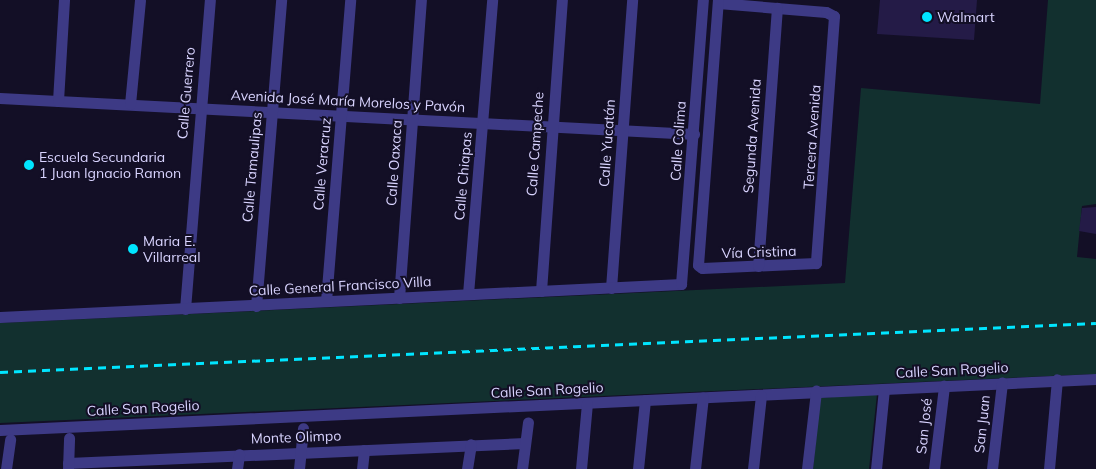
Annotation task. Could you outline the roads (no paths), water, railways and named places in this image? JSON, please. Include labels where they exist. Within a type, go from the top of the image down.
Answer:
[{"type":"street","points":[[58,101],[64,0]]},
{"type":"street","points":[[130,104],[140,0]]},
{"type":"street","name":"Calle Guerrero","points":[[185,309],[210,0]]},
{"type":"street","name":"Calle Tamaulipas","points":[[256,306],[281,0]]},
{"type":"street","name":"Calle Veracruz","points":[[326,301],[350,0]]},
{"type":"street","name":"Calle Oaxaca","points":[[399,298],[421,0]]},
{"type":"street","name":"Calle Chiapas","points":[[468,294],[492,0]]},
{"type":"street","name":"Calle Campeche","points":[[541,291],[551,128],[562,0]]},
{"type":"street","name":"Calle Yucatán","points":[[610,288],[624,131],[632,0]]},
{"type":"street","name":"Calle Colima","points":[[681,284],[703,0]]},
{"type":"street","points":[[718,2],[777,8]]},
{"type":"street","name":"Vía Cristina","points":[[718,2],[697,259],[702,268],[816,263]]},
{"type":"street","name":"Tercera Avenida","points":[[777,8],[832,13],[834,36],[816,263]]},
{"type":"street","name":"Segunda Avenida","points":[[758,266],[777,8]]},
{"type":"street","name":"Avenida José María Morelos y Pavón","points":[[0,98],[694,134]]},
{"type":"street","name":"Calle General Francisco Villa","points":[[0,317],[681,284]]},
{"type":"street","points":[[1049,469],[1057,379]]},
{"type":"street","name":"Calle San Rogelio","points":[[0,430],[761,395],[1057,379],[1096,379]]},
{"type":"street","name":"San Juan","points":[[992,469],[1002,383]]},
{"type":"street","name":"San José","points":[[934,469],[944,386]]},
{"type":"street","points":[[876,469],[884,388]]},
{"type":"street","points":[[807,469],[816,391]]},
{"type":"street","points":[[753,469],[761,395]]},
{"type":"street","points":[[695,469],[703,397]]},
{"type":"street","points":[[638,469],[645,400]]},
{"type":"street","points":[[581,469],[587,403]]},
{"type":"street","points":[[522,469],[528,422]]},
{"type":"street","points":[[299,469],[303,428]]},
{"type":"street","points":[[68,466],[69,438]]},
{"type":"street","points":[[4,465],[10,439]]},
{"type":"street","name":"Monte Olimpo","points":[[68,466],[180,463],[239,454],[525,443]]},
{"type":"street","points":[[467,469],[471,444]]},
{"type":"street","points":[[362,469],[364,450]]},
{"type":"street","points":[[237,469],[239,454]]},
{"type":"railway","points":[[0,372],[1096,323]]},
{"type":"place","name":"Walmart","points":[[927,17]]},
{"type":"place","name":"Escuela Secundaria 1 Juan Ignacio Ramon","points":[[29,165]]},
{"type":"place","name":"Maria E. Villarreal","points":[[133,249]]}]
